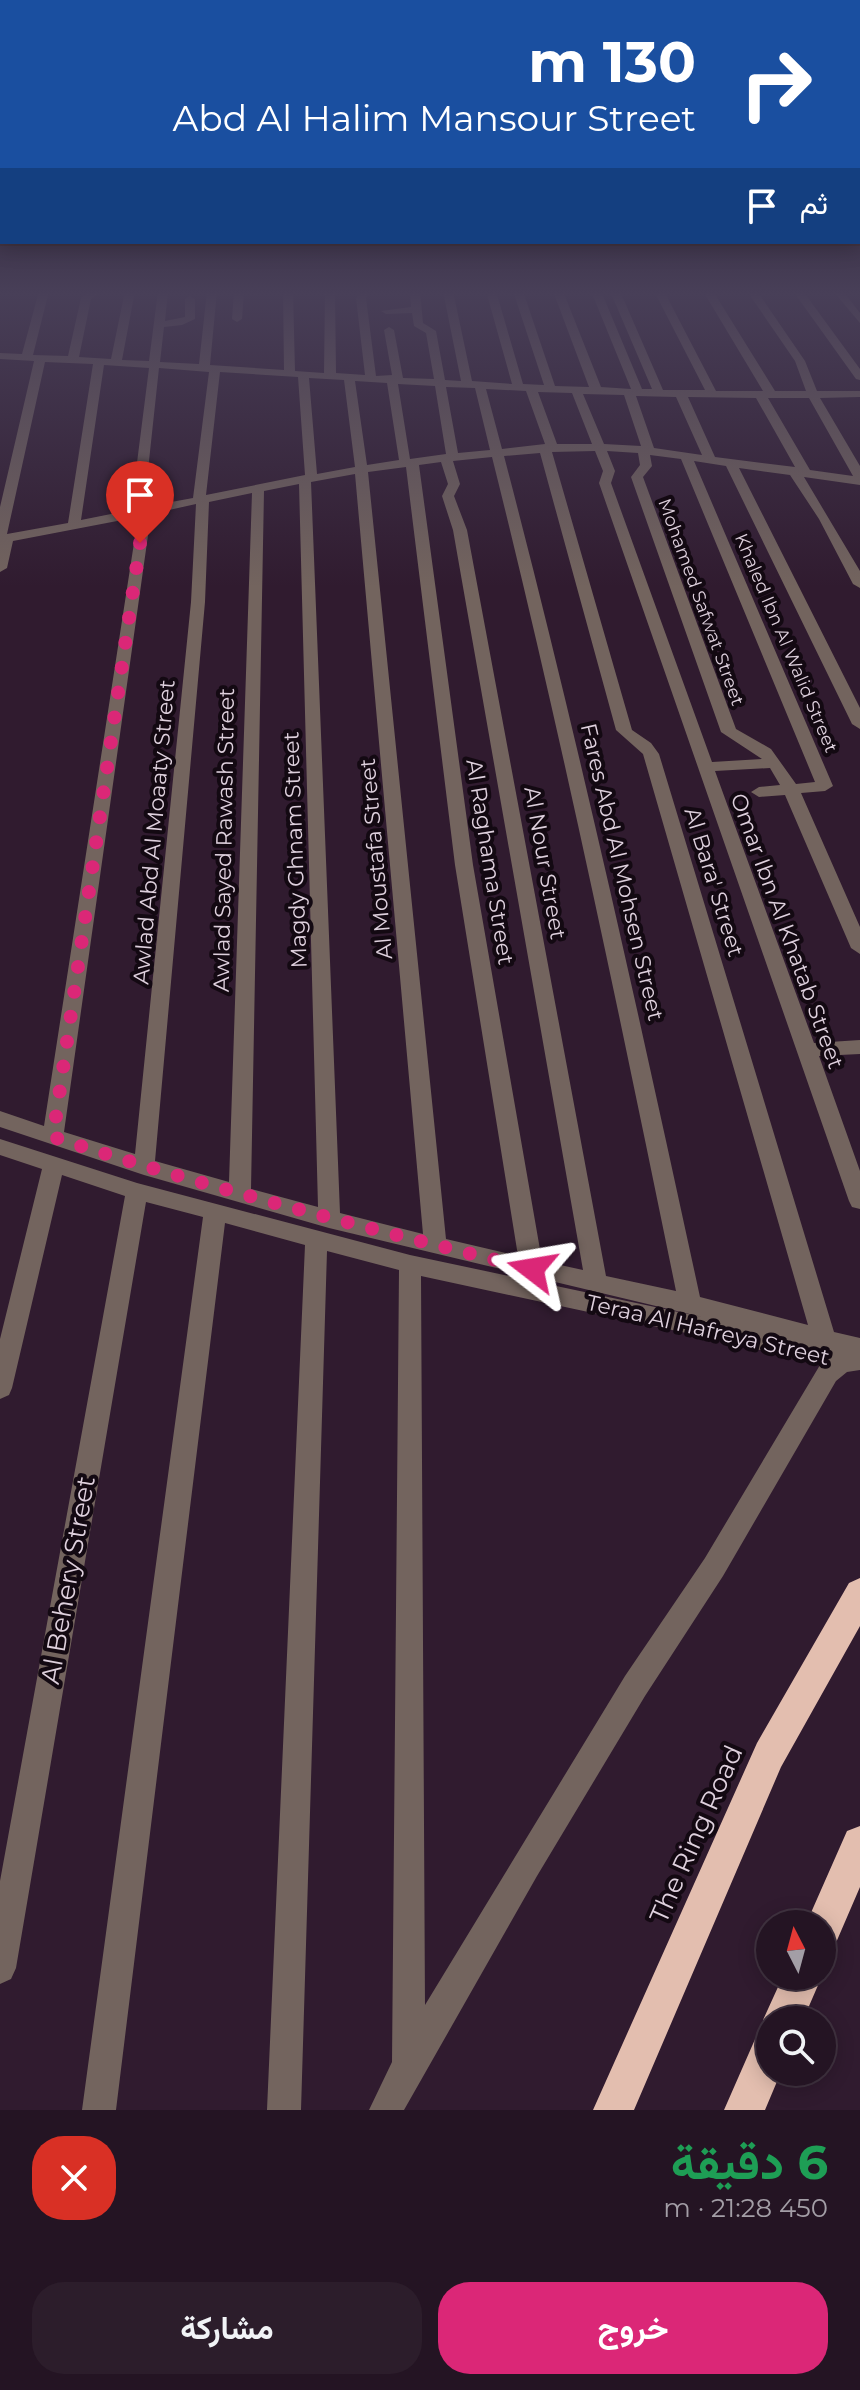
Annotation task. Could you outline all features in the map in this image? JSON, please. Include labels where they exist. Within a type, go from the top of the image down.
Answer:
[{"type":"highway","name":"The Ring Road","points":[[613,2110],[769,1755],[860,1594]]},
{"type":"highway","points":[[832,1910],[860,1844]]},
{"type":"highway","points":[[744,2110],[756,2083]]},
{"type":"street","points":[[0,568],[2,538],[28,389]]},
{"type":"street","points":[[74,525],[95,389]]},
{"type":"street","points":[[53,1137],[141,512],[154,389]]},
{"type":"street","name":"Awlad Abd Al Moaaty Street","points":[[140,1179],[198,602],[209,389]]},
{"type":"street","name":"Magdy Ghnam Street","points":[[284,2110],[323,1229],[304,389]]},
{"type":"street","name":"Al Moustafa Street","points":[[351,389],[361,469],[435,1245]]},
{"type":"street","name":"Al Raghama Street","points":[[397,389],[464,865],[532,1269]]},
{"type":"street","name":"Al Nour Street","points":[[440,389],[454,479],[448,496],[460,530],[596,1281]]},
{"type":"street","name":"Fares Abd Al Mohsen Street","points":[[475,389],[496,453],[540,622],[614,942],[690,1303]]},
{"type":"street","name":"Al Bara' Street","points":[[525,389],[549,448],[624,730],[651,754],[824,1339]]},
{"type":"street","name":"Omar Ibn Al Khatab Street","points":[[576,389],[609,471],[605,483],[860,1201]]},
{"type":"street","points":[[585,389],[766,396],[860,393]]},
{"type":"street","points":[[710,389],[713,395]]},
{"type":"street","points":[[762,389],[799,472],[860,584]]},
{"type":"street","points":[[811,389],[860,479]]},
{"type":"street","points":[[633,392],[646,450]]},
{"type":"street","points":[[681,394],[709,458]]},
{"type":"street","points":[[2,538],[361,469],[549,448],[597,446],[646,450],[860,479]]},
{"type":"street","name":"Mohamed Safwat Street","points":[[646,450],[646,466],[637,475],[729,732],[765,752],[775,763],[791,790],[860,948]]},
{"type":"street","name":"Khaled Ibn Al Walid Street","points":[[685,455],[825,786],[759,792]]},
{"type":"street","points":[[730,461],[860,724]]},
{"type":"street","name":"Awlad Sayed Rawash Street","points":[[240,1193],[248,777],[258,489]]},
{"type":"street","name":"Omar Ibn Al Khatab Street","points":[[704,767],[775,763]]},
{"type":"street","points":[[808,1050],[860,1047]]},
{"type":"street","name":"Teraa Al Hafreya Street","points":[[0,1119],[53,1137],[215,1211],[435,1245],[596,1281],[824,1339],[857,1355]]},
{"type":"street","name":"Teraa Al Hafreya Street","points":[[0,1147],[54,1164],[240,1193],[410,1264],[728,1332],[857,1355]]},
{"type":"street","points":[[0,1388],[54,1164]]},
{"type":"street","name":"Al Behery Street","points":[[0,1968],[140,1179]]},
{"type":"street","points":[[99,2110],[215,1211]]},
{"type":"street","points":[[409,2064],[410,1264]]},
{"type":"street","points":[[386,2110],[409,2064],[635,1686],[722,1554],[827,1374],[857,1355]]},
{"type":"route","points":[[140,543],[53,1137],[144,1167],[329,1219],[532,1269]]}]
